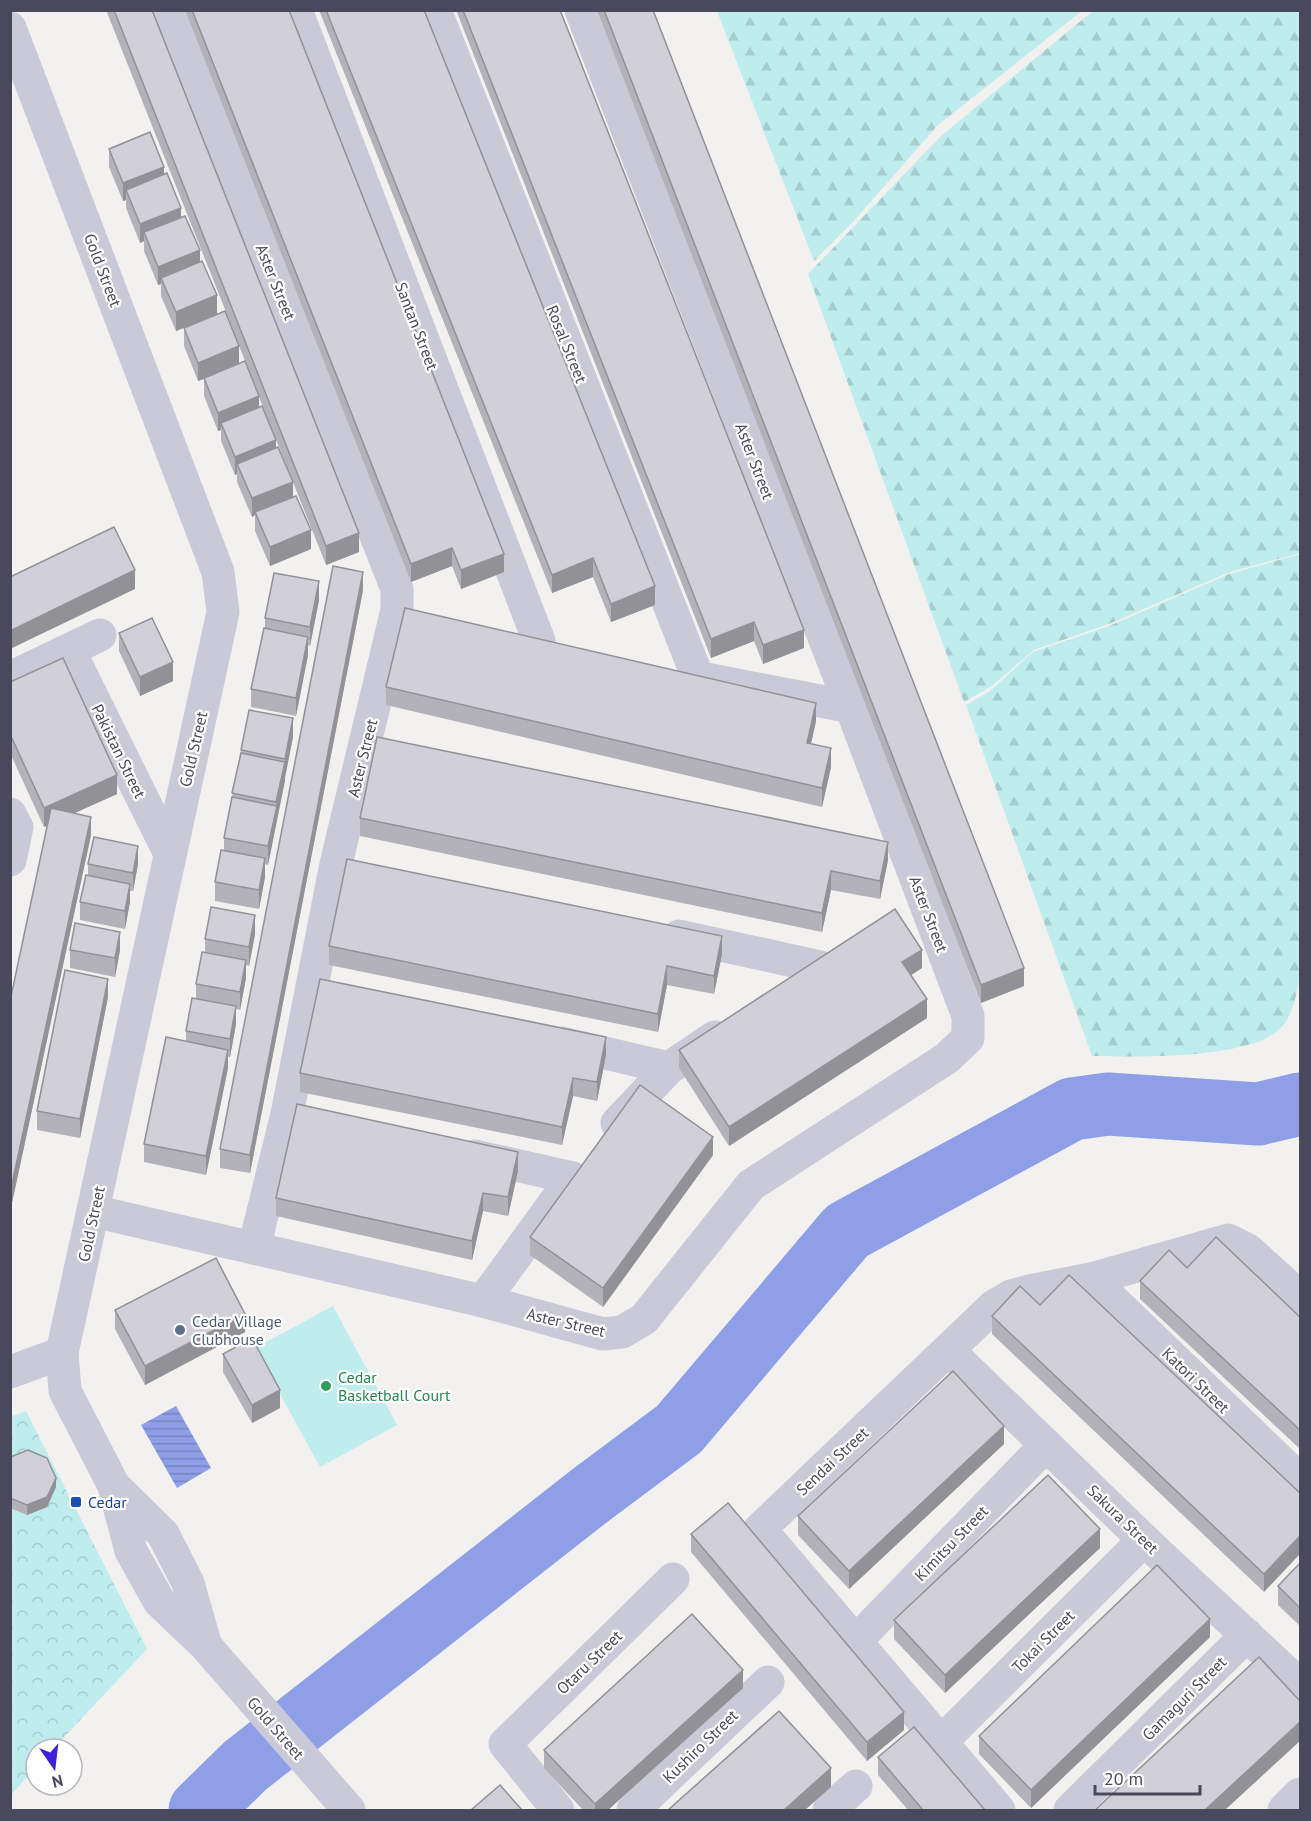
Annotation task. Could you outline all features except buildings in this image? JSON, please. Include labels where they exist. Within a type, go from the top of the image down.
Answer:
[{"type":"street","name":"Aster Street","points":[[169,10],[397,589],[397,609],[379,739],[348,866],[324,988],[287,1114],[254,1248]]},
{"type":"street","name":"Santan Street","points":[[296,10],[538,641]]},
{"type":"street","name":"Rosal Street","points":[[435,10],[698,678]]},
{"type":"street","name":"Aster Street","points":[[93,1211],[483,1302],[603,1334],[622,1332],[644,1318],[751,1185],[947,1058],[968,1038],[968,1016],[581,10]]},
{"type":"street","name":"Gold Street","points":[[10,28],[218,572],[224,612],[62,1353],[65,1391],[114,1486],[163,1534],[188,1583],[205,1645],[346,1808]]},
{"type":"street","points":[[397,609],[430,617]]},
{"type":"street","points":[[506,634],[573,649]]},
{"type":"street","points":[[10,678],[100,635]]},
{"type":"street","name":"Pakistan Street","points":[[69,650],[170,852]]},
{"type":"street","points":[[664,670],[851,707]]},
{"type":"street","points":[[10,814],[17,827],[10,860]]},
{"type":"street","points":[[871,847],[906,854]]},
{"type":"street","points":[[896,920],[925,902]]},
{"type":"street","points":[[648,930],[821,967]]},
{"type":"street","points":[[783,992],[849,949]]},
{"type":"street","points":[[483,1302],[588,1159],[626,1112],[669,1068],[735,1024]]},
{"type":"street","points":[[531,1036],[669,1068]]},
{"type":"street","points":[[287,1114],[321,1122]]},
{"type":"street","points":[[447,1150],[588,1159]]},
{"type":"street","name":"Sendai Street","points":[[999,1810],[760,1529],[994,1306],[1011,1296],[1091,1279],[1228,1240],[1248,1250],[1300,1297]]},
{"type":"street","name":"Katori Street","points":[[1091,1279],[1300,1480]]},
{"type":"street","name":"Sakura Street","points":[[949,1351],[1144,1540],[1300,1685]]},
{"type":"street","points":[[10,1372],[62,1353]]},
{"type":"street","name":"Kimitsu Street","points":[[855,1642],[1046,1445]]},
{"type":"street","name":"Tokai Street","points":[[941,1742],[1144,1540]]},
{"type":"street","name":"Otaru Street","points":[[558,1810],[505,1744],[673,1579]]},
{"type":"street","name":"Gamaguri Street","points":[[1070,1810],[1246,1635]]},
{"type":"street","name":"Kushiro Street","points":[[633,1810],[768,1682]]},
{"type":"street","points":[[829,1810],[856,1786]]},
{"type":"street","points":[[1284,1810],[1300,1794]]},
{"type":"green space","points":[[1094,10],[1300,11],[1300,553],[1230,572],[1109,624],[1034,650],[992,686],[964,702],[808,274],[942,135]]},
{"type":"green space","points":[[717,11],[1082,11],[938,125],[853,222],[814,261]]},
{"type":"green space","points":[[1300,554],[1300,974],[1292,1010],[1280,1029],[1265,1039],[1243,1046],[1218,1051],[1162,1056],[1092,1056],[966,705],[990,691],[1033,652],[1109,626],[1229,574]]},
{"type":"green space","name":"Cedar Basketball Court","points":[[333,1306],[397,1425],[320,1467],[255,1348]]},
{"type":"green space","points":[[26,1411],[147,1649],[64,1737],[24,1737],[24,1780],[11,1795],[10,1417]]},
{"type":"water","points":[[176,1406],[211,1468],[177,1488],[141,1425]]},
{"type":"waterway","points":[[200,1810],[245,1766],[588,1497],[679,1429],[847,1231],[1072,1109],[1108,1104],[1258,1114],[1300,1104]]},
{"type":"place","name":"Cedar Village Clubhouse","points":[[180,1330]]},
{"type":"place","name":"Cedar Basketball Court","points":[[326,1386]]},
{"type":"place","name":"Cedar","points":[[76,1502]]}]
